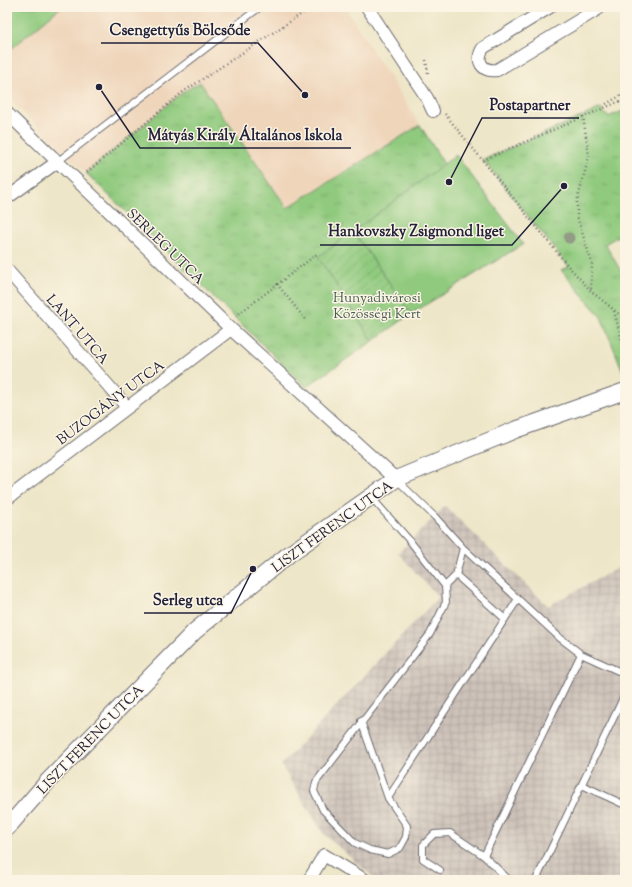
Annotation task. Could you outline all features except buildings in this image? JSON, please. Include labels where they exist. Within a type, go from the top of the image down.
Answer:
[{"type":"street","points":[[367,7],[427,98],[437,110]]},
{"type":"street","points":[[550,7],[483,48],[479,55],[479,62],[483,68],[490,71],[497,70],[600,7]]},
{"type":"street","name":"SERLEG UTCA","points":[[7,113],[228,326],[396,479]]},
{"type":"street","points":[[7,198],[57,162]]},
{"type":"street","name":"LANT UTCA","points":[[7,270],[127,407]]},
{"type":"street","name":"BUZOGÁNY UTCA","points":[[7,499],[127,407],[228,326]]},
{"type":"street","name":"LISZT FERENC UTCA","points":[[7,828],[54,775],[195,632],[288,555],[396,479],[515,430],[625,391]]},
{"type":"street","points":[[309,880],[324,855],[365,880]]},
{"type":"lane","points":[[57,162],[260,7]]},
{"type":"lane","points":[[396,479],[435,517],[463,548],[560,638],[581,654],[625,674]]},
{"type":"lane","points":[[362,720],[388,798],[407,826],[406,837],[400,848],[388,854],[370,850],[355,842],[323,810],[314,791],[316,782],[362,720],[430,634],[446,602],[445,586],[410,542],[371,497]]},
{"type":"lane","points":[[445,586],[456,575],[463,548]]},
{"type":"lane","points":[[456,575],[505,619]]},
{"type":"lane","points":[[388,798],[518,599]]},
{"type":"lane","points":[[484,856],[581,654]]},
{"type":"lane","points":[[536,880],[625,694]]},
{"type":"lane","points":[[582,785],[625,805]]},
{"type":"lane","points":[[440,870],[423,859],[423,845],[434,834],[450,833],[484,856],[508,880]]},
{"type":"path","points":[[77,181],[183,92],[312,7]]},
{"type":"path","points":[[601,108],[625,93]]},
{"type":"path","points":[[483,160],[601,108],[625,99]]},
{"type":"path","points":[[437,110],[483,160],[523,212],[591,291],[625,319]]},
{"type":"path","points":[[583,116],[589,156],[577,202],[577,217],[592,264],[591,291]]},
{"type":"path","points":[[228,326],[277,284],[316,254]]},
{"type":"path","points":[[277,284],[305,319]]},
{"type":"path","points":[[614,311],[625,353]]},
{"type":"shaded area","points":[[7,7],[345,7],[420,125],[287,208],[183,92],[86,173],[7,97]]},
{"type":"shaded area","points":[[445,506],[548,606],[625,564],[625,880],[376,880],[323,833],[281,765],[438,597],[398,553]]},
{"type":"green space","points":[[7,7],[61,7],[12,48],[7,41]]},
{"type":"green space","points":[[200,82],[287,208],[420,125],[444,164],[319,257],[373,341],[306,387],[86,173],[183,92]]},
{"type":"green space","points":[[601,108],[608,117],[625,110],[625,232],[605,244],[625,278],[624,374],[601,317],[561,270],[569,267],[483,160]]},
{"type":"green space","points":[[456,155],[523,244],[411,314],[353,231]]},
{"type":"green space","name":"Hunyadivárosi Közösségi Kert","points":[[353,231],[411,314],[373,341],[318,257]]},
{"type":"place","name":"Mátyás Király Általános Iskola","points":[[99,87]]},
{"type":"place","name":"Csengettyűs Bölcsőde","points":[[305,95]]},
{"type":"place","name":"Postapartner","points":[[449,182]]},
{"type":"place","name":"Hankovszky Zsigmond liget","points":[[564,186]]},
{"type":"place","name":"Serleg utca","points":[[253,569]]}]
